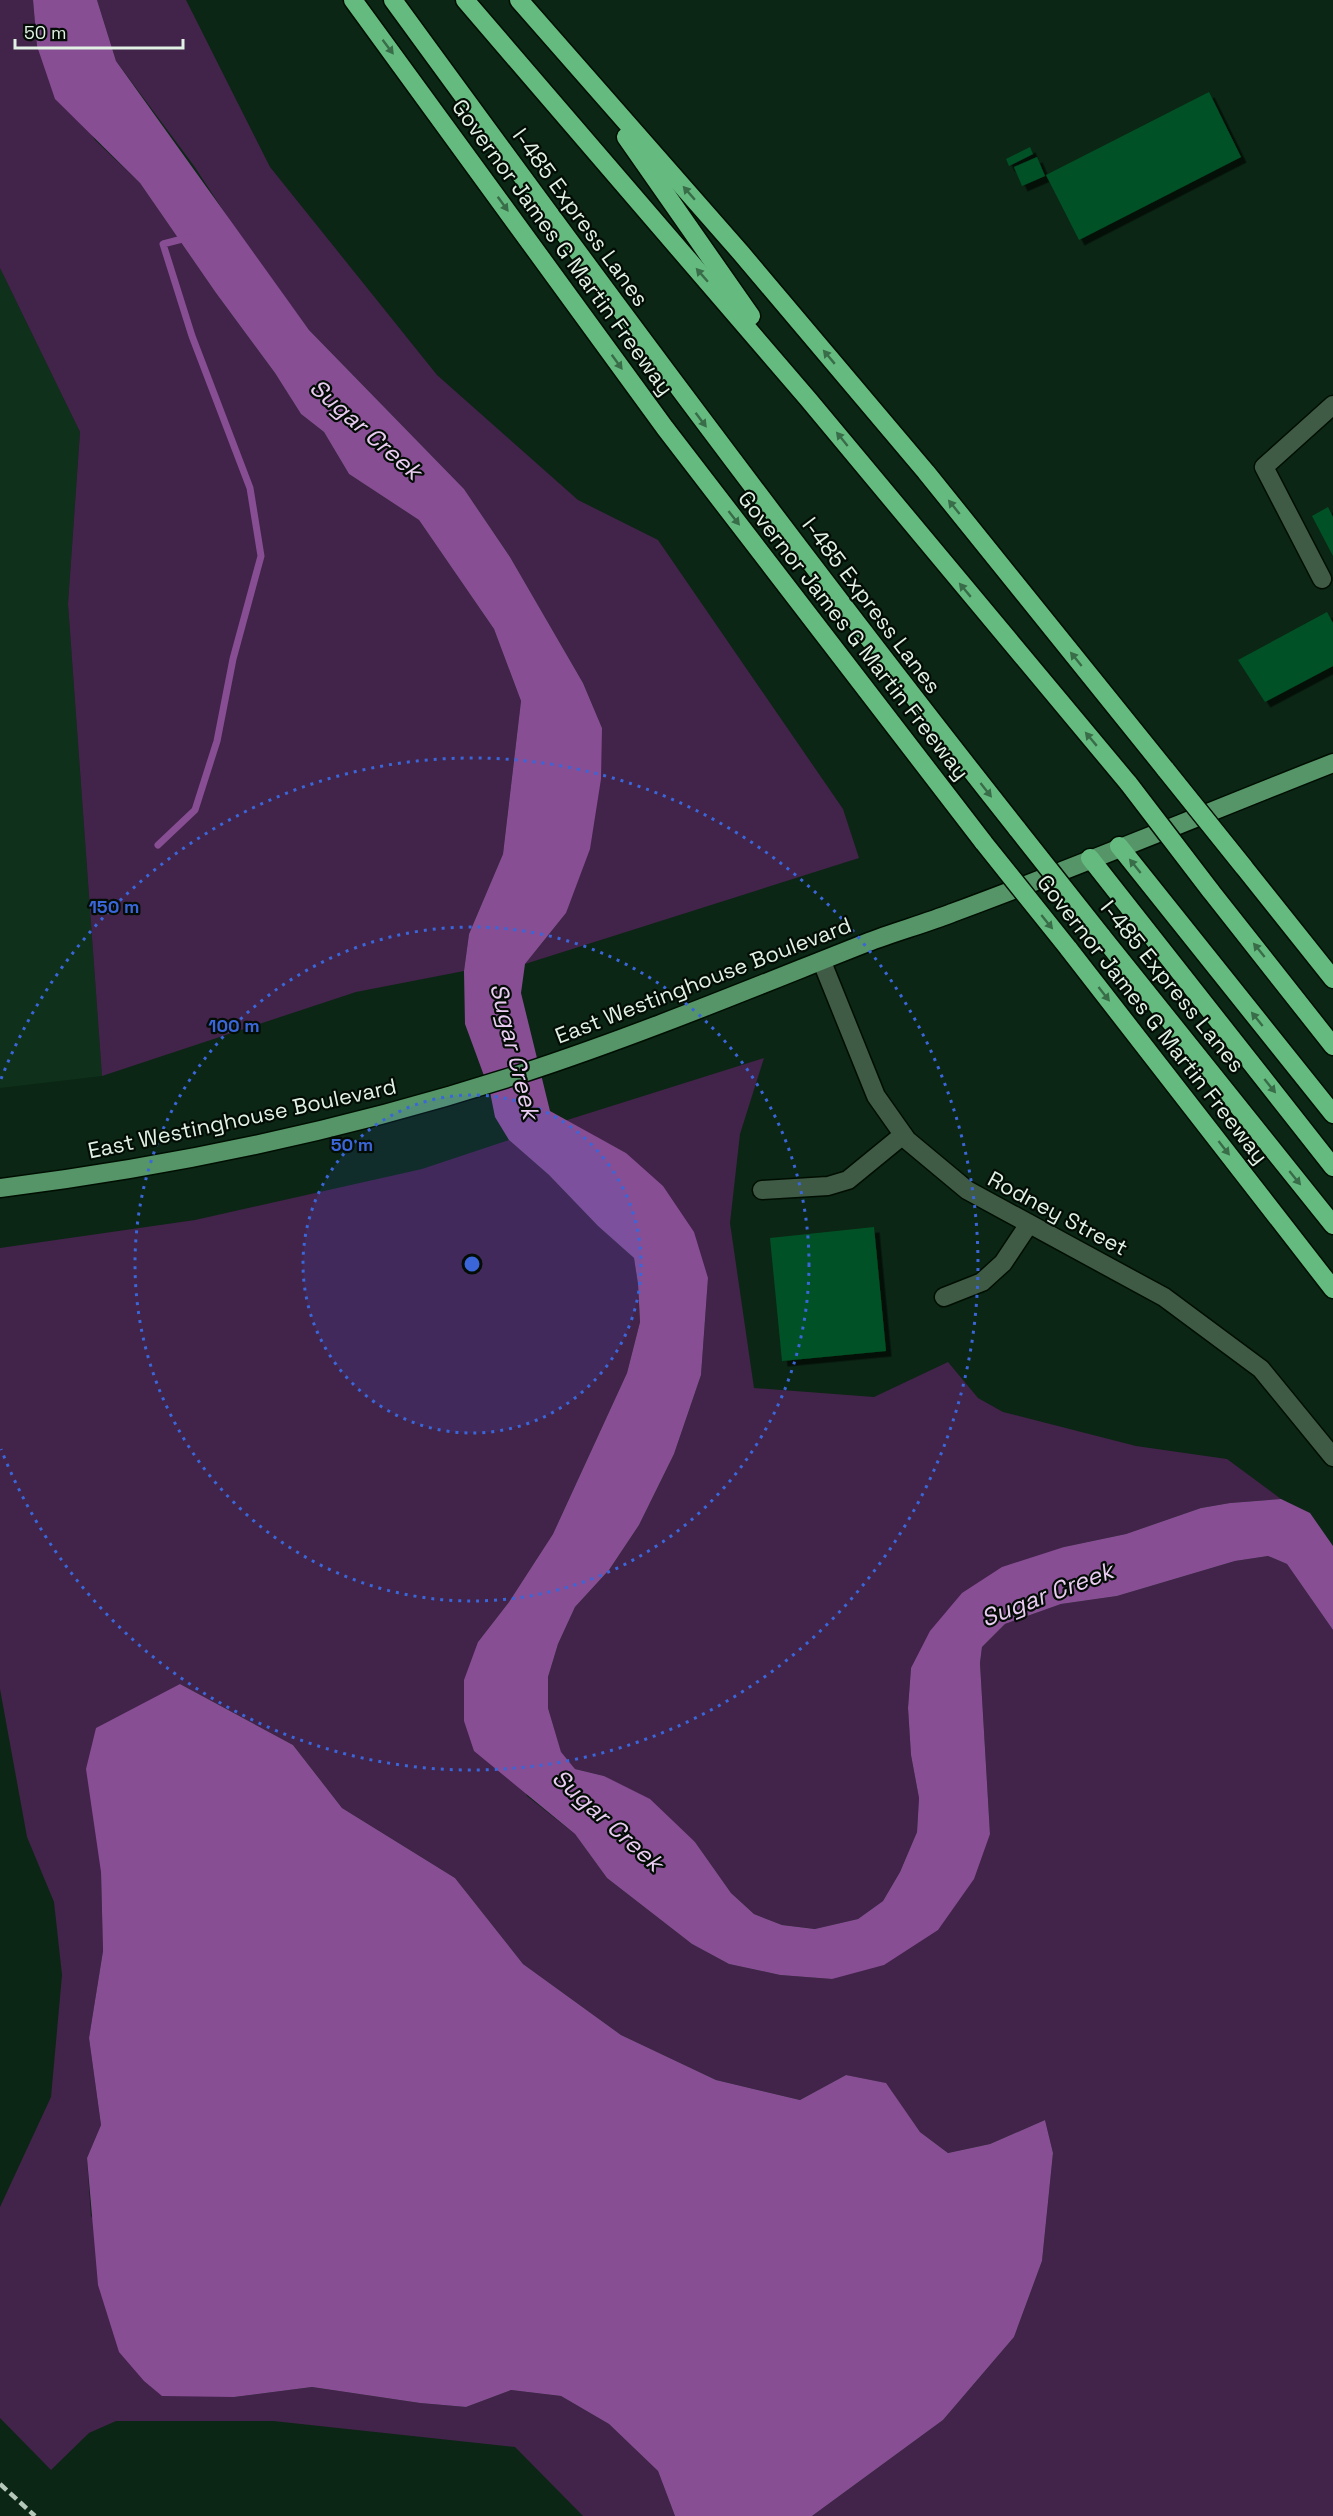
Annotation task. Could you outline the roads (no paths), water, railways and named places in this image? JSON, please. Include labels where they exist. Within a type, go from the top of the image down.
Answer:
[{"type":"highway","name":"Governor James G Martin Freeway","points":[[352,0],[664,428],[984,843],[1333,1289]]},
{"type":"highway","name":"I-485 Express Lanes","points":[[393,0],[709,431],[873,647],[1333,1225]]},
{"type":"highway","name":"I-485 Express Lanes","points":[[465,0],[808,399],[1129,784],[1333,1046]]},
{"type":"highway","points":[[519,0],[741,253],[926,472],[1333,979]]},
{"type":"highway","points":[[576,65],[808,399]]},
{"type":"highway","points":[[1119,846],[1333,1114]]},
{"type":"highway","points":[[1090,858],[1333,1167]]},
{"type":"main road","name":"East Westinghouse Boulevard","points":[[0,1188],[89,1177],[332,1126],[522,1074],[822,962],[1333,763]]},
{"type":"street","points":[[1322,579],[1264,467],[1333,405]]},
{"type":"street","name":"Rodney Street","points":[[822,962],[876,1096],[903,1135],[966,1190],[1164,1297],[1262,1369],[1333,1457]]},
{"type":"street","points":[[762,1190],[828,1186],[848,1180],[903,1135]]},
{"type":"street","points":[[944,1297],[982,1282],[1003,1263],[1029,1224]]},
{"type":"water","name":"Sugar Creek","points":[[33,0],[97,0],[116,61],[309,330],[464,489],[510,557],[583,683],[602,728],[601,779],[590,849],[566,913],[525,964],[521,993],[550,1111],[626,1153],[663,1186],[694,1232],[708,1278],[701,1375],[674,1454],[639,1525],[609,1570],[575,1607],[558,1644],[548,1677],[548,1708],[561,1752],[575,1769],[604,1776],[650,1799],[695,1842],[731,1893],[754,1914],[782,1925],[815,1929],[858,1919],[883,1901],[900,1872],[917,1832],[919,1798],[911,1755],[908,1708],[911,1668],[930,1631],[962,1593],[1002,1567],[1064,1547],[1126,1534],[1201,1508],[1230,1503],[1281,1499],[1310,1513],[1333,1546],[1333,1630],[1287,1564],[1268,1556],[1235,1561],[1117,1596],[1061,1604],[1005,1624],[982,1647],[980,1663],[990,1834],[974,1879],[938,1930],[884,1965],[832,1979],[780,1975],[729,1964],[692,1944],[607,1878],[575,1834],[474,1751],[464,1721],[464,1680],[478,1642],[509,1602],[553,1534],[627,1373],[640,1322],[634,1258],[598,1226],[549,1175],[509,1140],[495,1117],[490,1092],[465,1024],[464,971],[469,934],[503,854],[521,701],[494,629],[419,520],[349,474],[324,432],[301,414],[275,373],[140,183],[55,99],[37,46]]},
{"type":"water","points":[[180,1684],[293,1745],[342,1808],[455,1878],[523,1964],[621,2035],[716,2080],[800,2100],[846,2075],[886,2083],[920,2132],[948,2153],[990,2144],[1045,2120],[1053,2153],[1042,2261],[1014,2337],[943,2420],[812,2516],[675,2516],[658,2471],[609,2424],[561,2396],[511,2390],[466,2407],[420,2403],[312,2387],[234,2397],[162,2396],[144,2381],[119,2352],[98,2285],[87,2158],[101,2125],[89,2038],[103,1951],[101,1872],[86,1769],[96,1728]]},
{"type":"waterway","points":[[158,845],[195,810],[217,741],[233,659],[261,556],[250,488],[192,336],[163,244],[190,237]]},
{"type":"railway","points":[[0,2484],[35,2516]]}]
